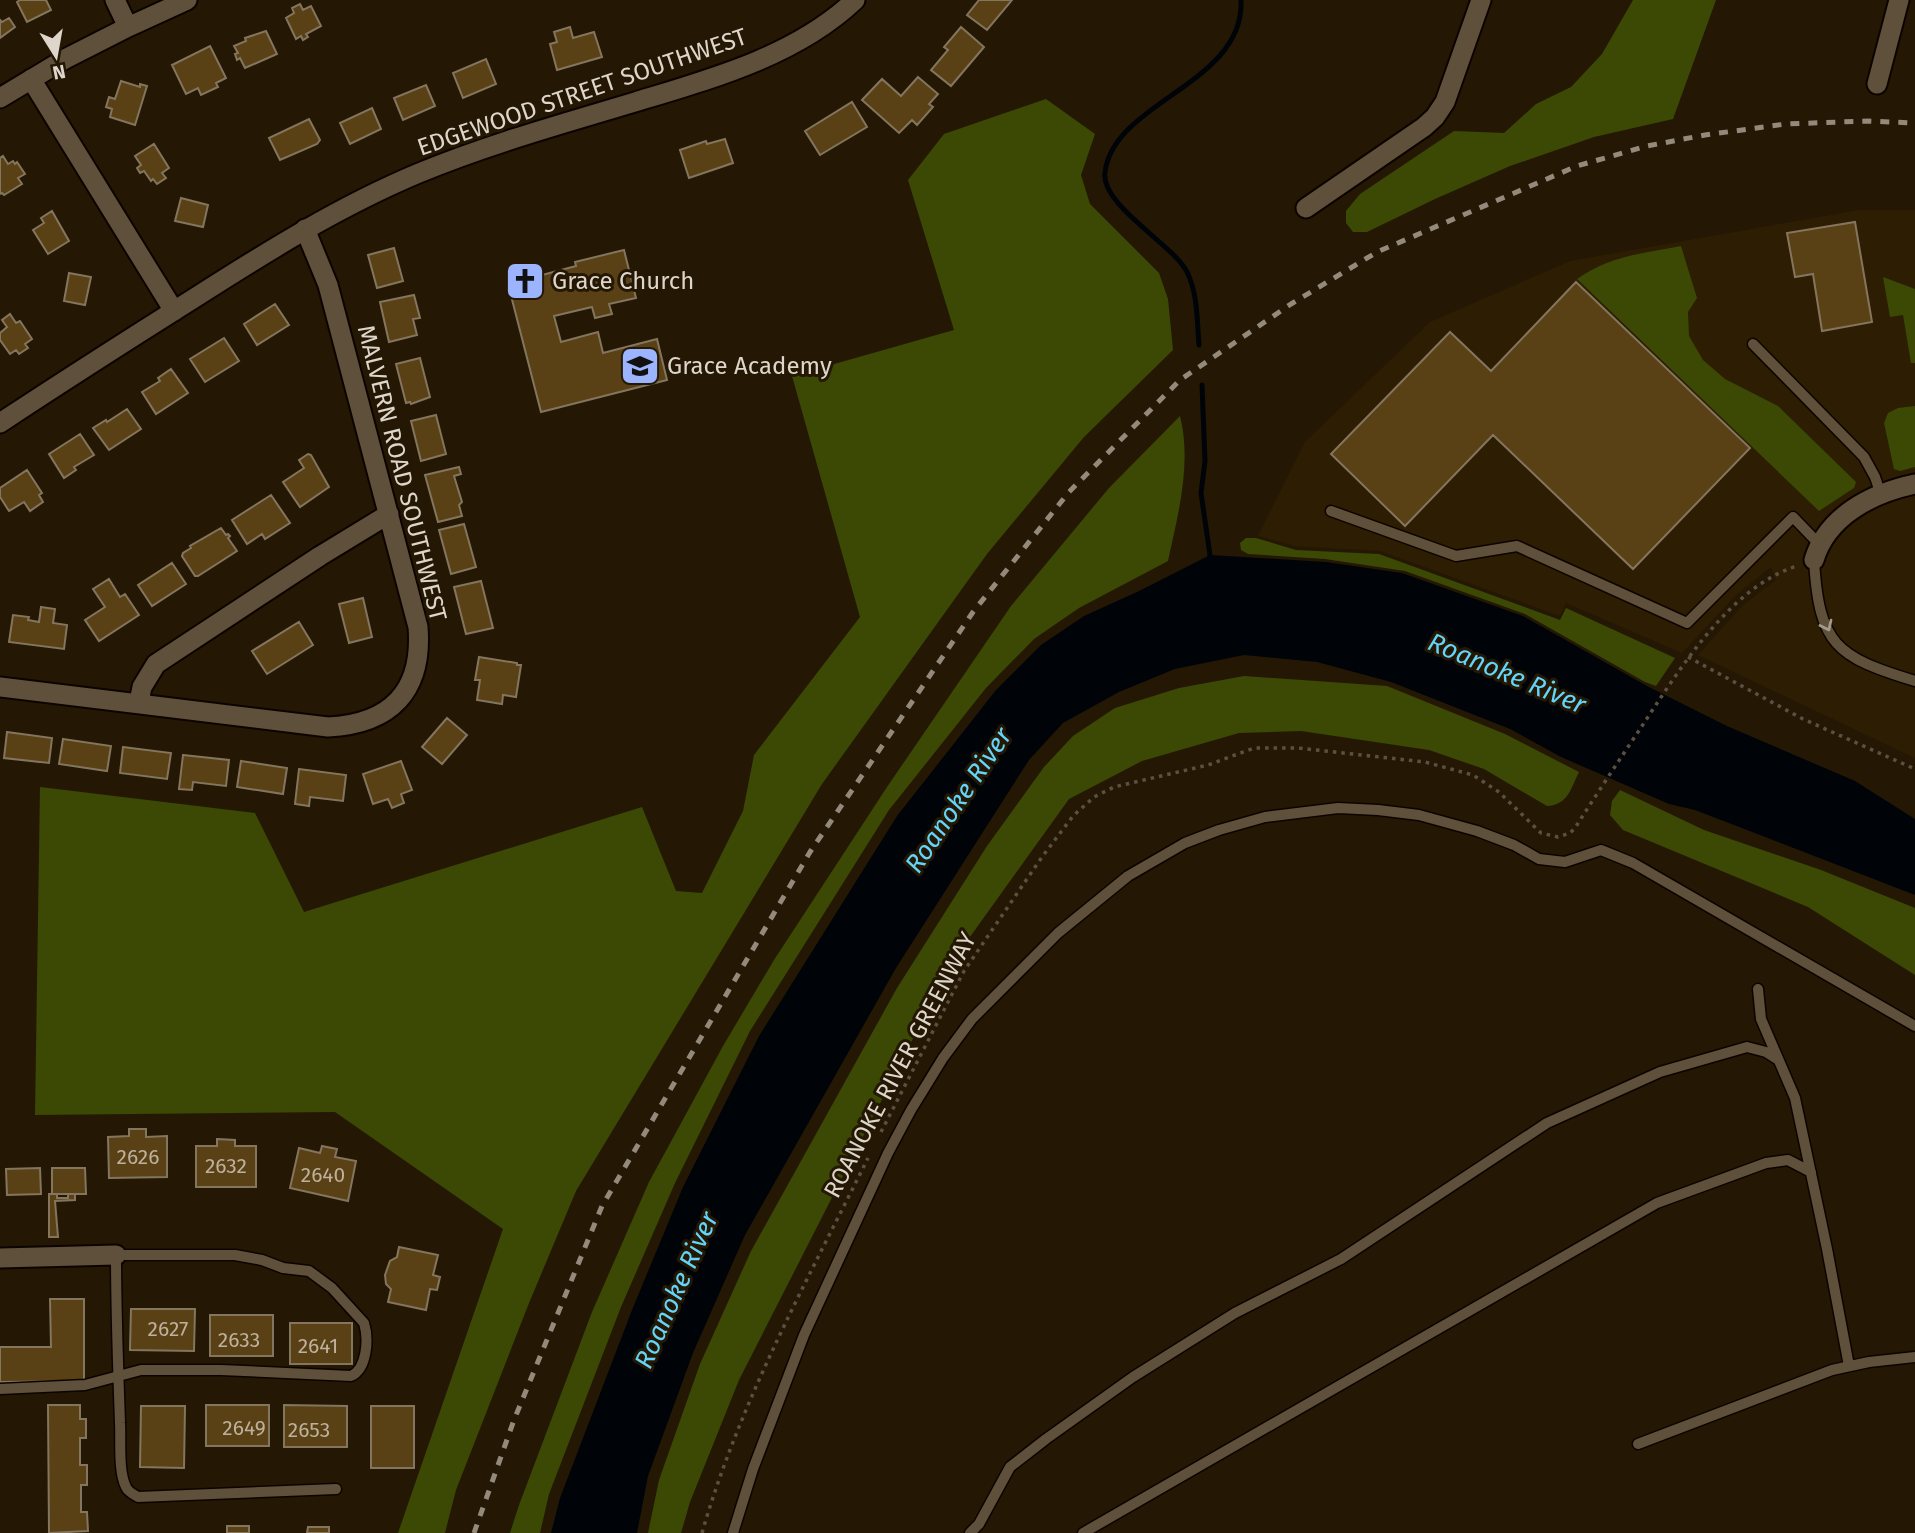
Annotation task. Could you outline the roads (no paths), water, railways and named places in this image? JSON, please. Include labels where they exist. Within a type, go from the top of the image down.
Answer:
[{"type":"street","points":[[115,0],[128,27]]},
{"type":"street","points":[[0,98],[65,59],[187,0]]},
{"type":"street","name":"EDGEWOOD STREET SOUTHWEST","points":[[0,423],[305,229],[417,174],[484,147],[666,93],[774,53],[809,34],[855,0]]},
{"type":"street","points":[[1306,208],[1435,117],[1445,102],[1481,0]]},
{"type":"street","points":[[1877,84],[1899,0]]},
{"type":"street","points":[[31,79],[174,311]]},
{"type":"street","name":"MALVERN ROAD SOUTHWEST","points":[[0,687],[328,727],[368,721],[386,712],[401,699],[417,667],[420,647],[418,627],[328,285],[305,229]]},
{"type":"street","points":[[1817,552],[1833,525],[1855,507],[1915,484]]},
{"type":"street","points":[[139,702],[142,687],[156,664],[389,514]]},
{"type":"street","points":[[0,1258],[116,1255]]},
{"type":"lane","points":[[1753,344],[1864,457],[1881,495]]},
{"type":"lane","points":[[1331,511],[1456,556],[1517,546],[1687,623],[1793,517],[1817,552],[1816,598],[1826,629],[1843,651],[1875,668],[1915,681]]},
{"type":"lane","points":[[733,1533],[754,1468],[804,1335],[888,1153],[943,1058],[972,1019],[1058,933],[1128,876],[1185,843],[1265,817],[1338,808],[1419,815],[1477,831],[1514,845],[1539,859],[1565,862],[1601,850],[1633,863],[1915,1026]]},
{"type":"lane","points":[[1758,989],[1761,1019],[1795,1098],[1849,1366]]},
{"type":"lane","points":[[970,1533],[979,1524],[1010,1466],[1079,1415],[1133,1377],[1235,1313],[1341,1259],[1547,1123],[1660,1072],[1747,1047],[1766,1052],[1777,1059]]},
{"type":"lane","points":[[1083,1533],[1657,1203],[1766,1163],[1788,1160],[1811,1172]]},
{"type":"lane","points":[[0,1389],[85,1385],[119,1376],[141,1370],[351,1376],[359,1373],[366,1331],[363,1323],[332,1288],[309,1271],[283,1268],[262,1260],[234,1255],[116,1255],[116,1328],[119,1376],[122,1462],[124,1485],[130,1493],[138,1497],[336,1489]]},
{"type":"lane","points":[[1638,1444],[1797,1381],[1849,1366],[1915,1357]]},
{"type":"water","name":"Roanoke River","points":[[1210,555],[1326,562],[1402,573],[1523,616],[1647,686],[1727,726],[1855,781],[1915,819],[1915,895],[1695,810],[1669,804],[1561,757],[1510,729],[1391,682],[1317,662],[1244,655],[1175,669],[1119,692],[1063,723],[1029,760],[896,968],[745,1235],[693,1353],[648,1476],[637,1533],[551,1533],[560,1498],[632,1310],[683,1187],[759,1036],[897,816],[996,690],[1041,645],[1084,616]]},
{"type":"waterway","points":[[1199,345],[1195,298],[1187,272],[1168,249],[1114,198],[1107,185],[1105,172],[1114,148],[1131,127],[1202,73],[1223,52],[1237,29],[1241,0]]},
{"type":"waterway","points":[[1202,385],[1205,461],[1201,493],[1209,559]]},
{"type":"railway","points":[[474,1533],[514,1420],[602,1206],[810,852],[973,612],[1069,492],[1180,380],[1291,304],[1377,252],[1577,166],[1647,146],[1786,124],[1868,121],[1915,123]]},
{"type":"place","name":"Grace Church","points":[[525,281]]},
{"type":"place","name":"Grace Academy","points":[[640,366]]}]
